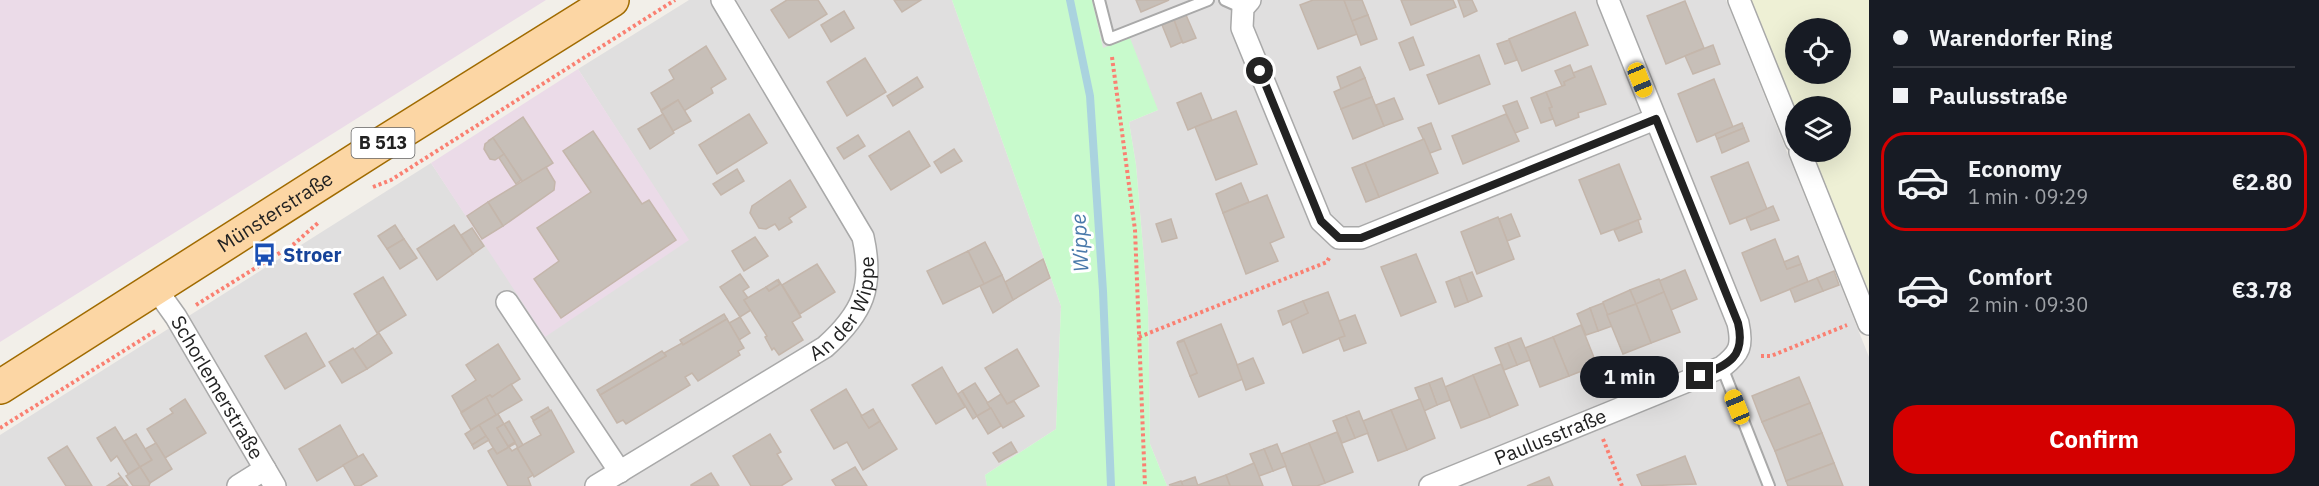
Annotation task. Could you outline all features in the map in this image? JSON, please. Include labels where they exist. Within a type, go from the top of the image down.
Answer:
[{"type":"main road","name":"Münsterstraße","points":[[0,387],[612,0]]},
{"type":"street","name":"An der Wippe","points":[[596,486],[825,347],[846,328],[860,305],[866,282],[868,259],[863,237],[722,0]]},
{"type":"street","points":[[1608,0],[1738,323],[1742,339],[1729,361]]},
{"type":"street","points":[[1738,0],[1785,114]]},
{"type":"street","points":[[1239,3],[1242,28],[1321,221],[1339,238],[1361,238],[1656,119]]},
{"type":"street","points":[[1804,162],[1869,323]]},
{"type":"street","name":"Schorlemerstraße","points":[[156,289],[177,317],[270,477]]},
{"type":"street","points":[[507,302],[620,472]]},
{"type":"street","name":"Paulusstraße","points":[[1430,486],[1595,420],[1729,361]]},
{"type":"street","points":[[238,486],[270,477]]},
{"type":"lane","points":[[1099,0],[1109,39],[1208,0]]},
{"type":"lane","points":[[1729,361],[1769,486]]},
{"type":"path","points":[[363,191],[391,180],[675,0]]},
{"type":"path","points":[[1109,39],[1135,230],[1145,486]]},
{"type":"path","points":[[0,428],[294,244],[319,221]]},
{"type":"path","points":[[1139,337],[1327,262],[1339,238]]},
{"type":"path","points":[[1729,361],[1771,356],[1847,325],[1856,329],[1869,323]]},
{"type":"path","points":[[1595,420],[1622,486]]},
{"type":"shaded area","points":[[0,0],[546,0],[0,342]]},
{"type":"shaded area","points":[[689,0],[952,0],[1061,306],[1056,429],[985,475],[987,486],[0,486],[0,435],[431,163],[498,264],[688,240],[578,69]]},
{"type":"shaded area","points":[[1092,0],[1726,0],[1785,147],[1785,162],[1791,162],[1869,357],[1869,486],[1167,486],[1150,444],[1148,307],[1136,165],[1129,122],[1158,110],[1103,49]]},
{"type":"shaded area","points":[[578,69],[689,240],[545,337],[431,163]]},
{"type":"green space","points":[[952,0],[1092,0],[1103,48],[1130,38],[1158,110],[1129,122],[1136,165],[1148,307],[1150,444],[1167,486],[987,486],[985,475],[1056,429],[1061,306]]},
{"type":"green space","points":[[1748,0],[1869,0],[1869,301],[1813,162],[1851,162],[1851,96],[1786,96]]},
{"type":"building","points":[[787,0],[818,0],[827,14],[789,38],[771,10]]},
{"type":"building","points":[[894,0],[921,0],[902,12]]},
{"type":"building","points":[[1136,0],[1169,0],[1141,12]]},
{"type":"building","points":[[1313,0],[1344,0],[1357,34],[1318,49],[1300,5]]},
{"type":"building","points":[[1344,0],[1362,0],[1368,15],[1352,21]]},
{"type":"building","points":[[1401,0],[1453,0],[1456,7],[1411,25]]},
{"type":"building","points":[[1458,0],[1472,0],[1477,11],[1464,17]]},
{"type":"building","points":[[1685,1],[1704,48],[1666,64],[1647,16]]},
{"type":"building","points":[[844,11],[854,28],[831,42],[821,25]]},
{"type":"building","points":[[1575,12],[1588,45],[1522,71],[1509,39]]},
{"type":"building","points":[[1186,15],[1196,38],[1183,43],[1174,20]]},
{"type":"building","points":[[1368,15],[1377,39],[1361,45],[1352,21]]},
{"type":"building","points":[[1174,20],[1182,42],[1171,47],[1162,25]]},
{"type":"building","points":[[1413,37],[1424,65],[1410,70],[1399,43]]},
{"type":"building","points":[[1509,40],[1517,60],[1505,64],[1497,44]]},
{"type":"building","points":[[1713,45],[1720,64],[1693,74],[1685,56]]},
{"type":"building","points":[[706,46],[726,79],[711,88],[713,93],[684,111],[678,100],[661,110],[651,93],[674,79],[669,70]]},
{"type":"building","points":[[1479,55],[1490,84],[1439,104],[1427,75]]},
{"type":"building","points":[[865,58],[886,92],[847,116],[827,82]]},
{"type":"building","points":[[1570,65],[1575,77],[1564,82],[1565,85],[1562,86],[1555,71]]},
{"type":"building","points":[[1591,66],[1606,104],[1578,113],[1579,117],[1556,126],[1546,92],[1565,85],[1564,82],[1575,77],[1573,73]]},
{"type":"building","points":[[1360,67],[1365,78],[1341,89],[1337,77]]},
{"type":"building","points":[[917,77],[923,87],[893,106],[887,96]]},
{"type":"building","points":[[1365,78],[1372,97],[1341,109],[1334,92]]},
{"type":"building","points":[[1714,79],[1733,127],[1697,142],[1678,94]]},
{"type":"building","points":[[1546,92],[1552,107],[1549,108],[1553,119],[1541,123],[1531,98]]},
{"type":"building","points":[[1201,93],[1212,120],[1188,130],[1177,103]]},
{"type":"building","points":[[1372,97],[1384,126],[1353,139],[1341,109]]},
{"type":"building","points":[[1394,98],[1403,119],[1384,126],[1376,105]]},
{"type":"building","points":[[678,100],[691,121],[673,131],[661,111]]},
{"type":"building","points":[[1517,101],[1528,128],[1515,133],[1503,106]]},
{"type":"building","points":[[1236,111],[1257,164],[1216,180],[1195,127]]},
{"type":"building","points":[[663,114],[674,133],[650,149],[638,129]]},
{"type":"building","points":[[749,114],[767,143],[717,174],[699,145]]},
{"type":"building","points":[[1506,114],[1519,141],[1463,164],[1452,136]]},
{"type":"building","points":[[523,117],[553,163],[523,182],[493,138],[488,141]]},
{"type":"building","points":[[1431,123],[1441,149],[1430,153],[1418,128]]},
{"type":"building","points":[[1742,123],[1744,128],[1717,139],[1715,134]]},
{"type":"building","points":[[1744,128],[1749,141],[1722,153],[1717,139]]},
{"type":"building","points":[[593,131],[642,204],[649,200],[676,240],[561,318],[534,279],[559,261],[537,228],[591,192],[563,151]]},
{"type":"building","points":[[909,131],[930,166],[891,190],[869,156]]},
{"type":"building","points":[[858,135],[865,146],[844,159],[837,148]]},
{"type":"building","points":[[493,138],[504,154],[495,160],[490,159],[484,149],[485,144]]},
{"type":"building","points":[[1424,139],[1438,173],[1379,197],[1365,163]]},
{"type":"building","points":[[954,149],[962,161],[941,173],[934,162]]},
{"type":"building","points":[[504,154],[521,180],[516,184],[499,158]]},
{"type":"building","points":[[1748,162],[1767,209],[1730,224],[1711,177]]},
{"type":"building","points":[[1365,163],[1379,197],[1366,202],[1352,168]]},
{"type":"building","points":[[1619,164],[1641,219],[1601,234],[1579,180]]},
{"type":"building","points":[[546,167],[555,182],[554,190],[503,226],[488,202]]},
{"type":"building","points":[[737,169],[744,181],[721,195],[713,184]]},
{"type":"building","points":[[790,180],[806,207],[789,218],[792,222],[779,230],[775,224],[766,229],[759,228],[750,213],[752,206]]},
{"type":"building","points":[[1241,183],[1249,202],[1223,213],[1216,194]]},
{"type":"building","points":[[1267,195],[1284,237],[1270,243],[1278,261],[1246,274],[1223,213]]},
{"type":"building","points":[[488,202],[503,226],[482,239],[467,216]]},
{"type":"building","points":[[1773,206],[1779,220],[1751,230],[1746,218]]},
{"type":"building","points":[[1511,214],[1520,236],[1507,241],[1499,219]]},
{"type":"building","points":[[1498,217],[1514,259],[1477,274],[1461,232]]},
{"type":"building","points":[[1171,219],[1177,238],[1162,242],[1156,224]]},
{"type":"building","points":[[1638,220],[1642,232],[1619,241],[1614,230]]},
{"type":"building","points":[[395,225],[404,239],[387,249],[378,236]]},
{"type":"building","points":[[454,225],[473,254],[437,280],[417,249]]},
{"type":"building","points":[[472,228],[484,246],[473,254],[461,235]]},
{"type":"building","points":[[755,237],[768,256],[744,271],[732,251]]},
{"type":"building","points":[[404,239],[417,258],[400,269],[387,249]]},
{"type":"building","points":[[1775,239],[1787,269],[1801,264],[1808,282],[1761,301],[1742,253]]},
{"type":"building","points":[[985,242],[1002,275],[984,284],[968,251]]},
{"type":"building","points":[[968,251],[984,284],[943,304],[927,271]]},
{"type":"building","points":[[1416,254],[1436,302],[1401,316],[1381,267]]},
{"type":"building","points":[[1798,256],[1801,264],[1787,269],[1784,262]]},
{"type":"building","points":[[1043,259],[1050,278],[1013,300],[1005,282]]},
{"type":"building","points":[[817,264],[835,292],[800,314],[782,285]]},
{"type":"building","points":[[1685,270],[1697,299],[1671,310],[1659,281]]},
{"type":"building","points":[[1834,271],[1839,285],[1823,291],[1817,278]]},
{"type":"building","points":[[1472,272],[1482,296],[1468,302],[1459,277]]},
{"type":"building","points":[[740,274],[749,287],[743,291],[748,298],[744,300],[751,310],[740,317],[720,287]]},
{"type":"building","points":[[1002,275],[1013,300],[993,313],[980,286]]},
{"type":"building","points":[[383,277],[406,315],[377,333],[354,294]]},
{"type":"building","points":[[1459,277],[1468,302],[1455,307],[1446,282]]},
{"type":"building","points":[[1817,278],[1823,291],[1795,302],[1790,289]]},
{"type":"building","points":[[778,279],[801,317],[792,322],[803,340],[779,355],[774,348],[772,350],[765,337],[767,336],[744,300],[766,287],[769,291],[780,284]]},
{"type":"building","points":[[1659,279],[1664,292],[1636,304],[1630,290]]},
{"type":"building","points":[[777,280],[780,284],[769,291],[766,287]]},
{"type":"building","points":[[1630,290],[1636,304],[1607,315],[1603,302]]},
{"type":"building","points":[[1328,292],[1345,336],[1303,353],[1290,320],[1308,313],[1303,301]]},
{"type":"building","points":[[1664,292],[1680,332],[1651,343],[1636,304]]},
{"type":"building","points":[[1303,301],[1308,313],[1283,325],[1278,311]]},
{"type":"building","points":[[1603,303],[1612,326],[1598,331],[1590,308]]},
{"type":"building","points":[[1636,304],[1651,343],[1623,354],[1607,315]]},
{"type":"building","points":[[1590,308],[1598,331],[1586,335],[1577,314]]},
{"type":"building","points":[[724,314],[727,319],[683,345],[680,340]]},
{"type":"building","points":[[1355,315],[1366,343],[1344,351],[1339,338],[1345,336],[1339,321]]},
{"type":"building","points":[[740,317],[750,333],[739,340],[729,323]]},
{"type":"building","points":[[727,319],[744,348],[738,351],[740,355],[698,381],[692,373],[685,377],[690,385],[626,424],[623,420],[617,423],[600,395],[666,356],[664,353],[682,343],[683,345]]},
{"type":"building","points":[[1221,324],[1243,379],[1199,397],[1190,376],[1197,373],[1184,341],[1177,342]]},
{"type":"building","points":[[1581,325],[1597,365],[1569,376],[1553,337]]},
{"type":"building","points":[[306,333],[325,366],[285,389],[265,356]]},
{"type":"building","points":[[379,333],[392,353],[367,369],[354,350]]},
{"type":"building","points":[[1553,337],[1569,376],[1540,387],[1525,348]]},
{"type":"building","points":[[1521,338],[1530,360],[1517,365],[1508,343]]},
{"type":"building","points":[[1184,341],[1197,373],[1190,376],[1177,343]]},
{"type":"building","points":[[1508,343],[1517,365],[1504,370],[1495,348]]},
{"type":"building","points":[[498,344],[520,379],[492,397],[490,395],[461,412],[452,396],[476,380],[466,365]]},
{"type":"building","points":[[353,348],[367,369],[342,383],[329,362]]},
{"type":"building","points":[[1017,349],[1039,386],[1007,404],[985,368]]},
{"type":"building","points":[[662,351],[666,356],[600,395],[597,390]]},
{"type":"building","points":[[1253,358],[1264,383],[1246,390],[1237,365]]},
{"type":"building","points":[[1501,364],[1518,405],[1490,417],[1473,375]]},
{"type":"building","points":[[942,367],[965,407],[936,424],[912,385]]},
{"type":"building","points":[[1473,375],[1490,417],[1461,428],[1445,387]]},
{"type":"building","points":[[1799,377],[1810,403],[1762,422],[1752,396]]},
{"type":"building","points":[[1442,378],[1450,400],[1437,405],[1429,383]]},
{"type":"building","points":[[975,383],[991,408],[977,416],[962,391]]},
{"type":"building","points":[[1429,383],[1437,405],[1424,411],[1415,388]]},
{"type":"building","points":[[511,384],[522,400],[496,415],[486,397],[490,395],[492,397]]},
{"type":"building","points":[[846,389],[869,428],[880,421],[897,449],[863,470],[847,442],[834,449],[811,410]]},
{"type":"building","points":[[962,391],[977,416],[973,419],[958,394]]},
{"type":"building","points":[[1001,394],[1007,404],[1014,401],[1024,416],[1003,428],[987,403]]},
{"type":"building","points":[[486,397],[496,415],[471,430],[461,413]]},
{"type":"building","points":[[185,399],[206,433],[165,458],[147,429],[173,413],[170,409]]},
{"type":"building","points":[[1420,399],[1435,438],[1407,450],[1391,410]]},
{"type":"building","points":[[1810,403],[1822,433],[1775,451],[1762,422]]},
{"type":"building","points":[[548,407],[550,411],[534,421],[531,417]]},
{"type":"building","points":[[991,408],[1001,426],[988,434],[977,416]]},
{"type":"building","points":[[873,409],[880,421],[869,428],[861,416]]},
{"type":"building","points":[[551,410],[574,452],[534,477],[517,448],[541,435],[533,421]]},
{"type":"building","points":[[1391,410],[1407,450],[1378,461],[1363,421]]},
{"type":"building","points":[[1359,411],[1368,433],[1355,438],[1346,416]]},
{"type":"building","points":[[498,414],[504,424],[497,428],[508,446],[516,443],[497,454],[479,425]]},
{"type":"building","points":[[1346,416],[1355,438],[1342,443],[1333,421]]},
{"type":"building","points":[[509,421],[523,445],[518,448],[504,424]]},
{"type":"building","points":[[504,424],[515,442],[508,446],[497,428]]},
{"type":"building","points":[[340,425],[358,457],[317,481],[299,449]]},
{"type":"building","points":[[479,425],[486,436],[472,445],[465,434]]},
{"type":"building","points":[[115,427],[140,467],[128,474],[117,456],[111,461],[97,438]]},
{"type":"building","points":[[1337,432],[1353,472],[1325,483],[1309,443]]},
{"type":"building","points":[[1822,433],[1834,463],[1786,481],[1775,451]]},
{"type":"building","points":[[136,434],[152,460],[140,467],[124,441]]},
{"type":"building","points":[[770,434],[781,452],[777,454],[792,479],[781,486],[751,486],[733,456]]},
{"type":"building","points":[[486,436],[489,440],[474,449],[472,445]]},
{"type":"building","points":[[1011,442],[1017,452],[999,462],[993,453]]},
{"type":"building","points":[[156,443],[172,469],[150,483],[140,467],[152,460],[145,449]]},
{"type":"building","points":[[1309,443],[1325,483],[1317,486],[1293,486],[1281,454]]},
{"type":"building","points":[[1277,444],[1286,466],[1273,471],[1264,449]]},
{"type":"building","points":[[67,446],[92,486],[66,486],[48,458]]},
{"type":"building","points":[[509,447],[512,451],[517,448],[533,475],[528,478],[531,486],[508,486],[488,451],[493,448],[497,454]]},
{"type":"building","points":[[1264,449],[1273,471],[1259,476],[1250,454]]},
{"type":"building","points":[[363,454],[377,476],[360,486],[355,486],[343,465]]},
{"type":"building","points":[[1685,456],[1696,484],[1642,486],[1637,475]]},
{"type":"building","points":[[1254,463],[1263,486],[1230,486],[1226,475]]},
{"type":"building","points":[[1834,463],[1843,486],[1788,486],[1786,481]]},
{"type":"building","points":[[140,467],[150,483],[149,486],[133,486],[126,476]]},
{"type":"building","points":[[855,467],[867,486],[836,486],[832,480]]},
{"type":"building","points":[[118,473],[128,486],[107,486],[121,477]]},
{"type":"building","points":[[711,473],[719,486],[691,486],[691,485]]},
{"type":"building","points":[[1226,475],[1230,486],[1198,486],[1198,485]]},
{"type":"building","points":[[1195,477],[1198,486],[1183,486],[1181,482]]},
{"type":"building","points":[[1549,477],[1553,486],[1527,486]]},
{"type":"building","points":[[1181,481],[1183,486],[1169,485]]},
{"type":"waterway","name":"Wippe","points":[[1070,0],[1090,96],[1103,291],[1111,486]]},
{"type":"place","name":"Stroer","points":[[265,255]]},
{"type":"route","points":[[1260,71],[1321,221],[1339,238],[1361,238],[1656,119],[1738,323],[1742,339],[1736,356],[1722,367],[1700,376]]}]
